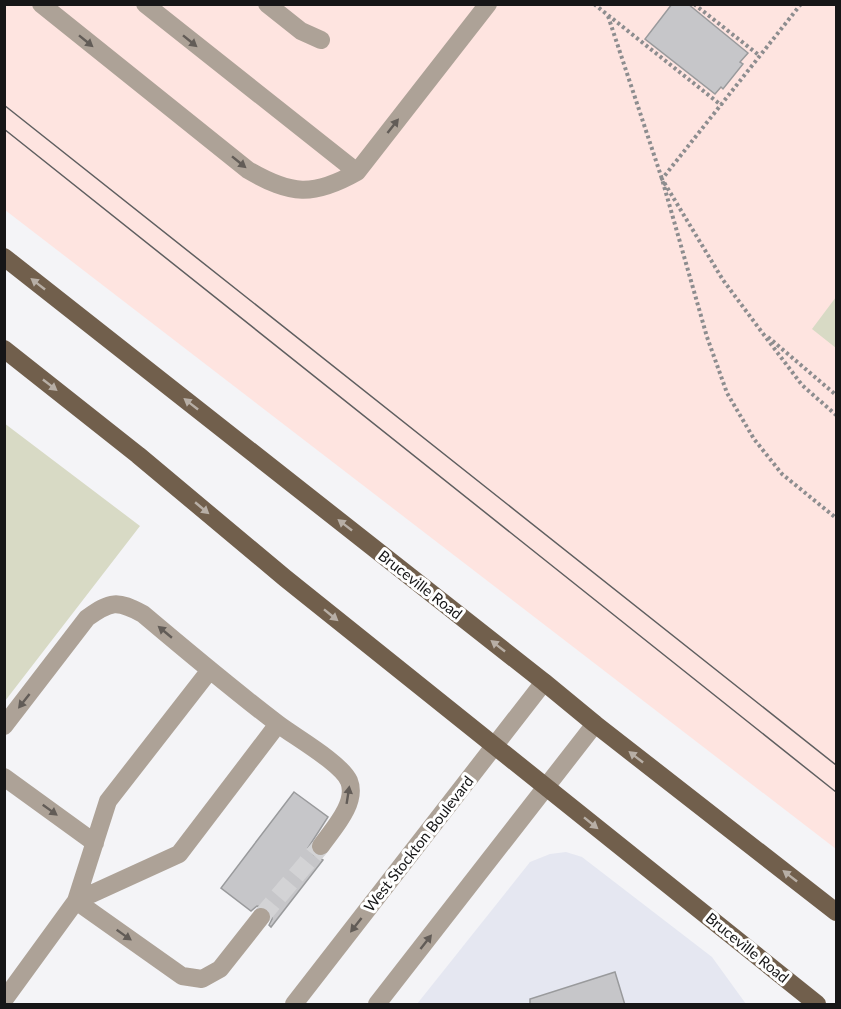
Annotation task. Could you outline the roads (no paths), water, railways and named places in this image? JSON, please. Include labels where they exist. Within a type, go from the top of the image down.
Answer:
[{"type":"main road","name":"Bruceville Road","points":[[4,257],[544,682],[594,724],[837,912]]},
{"type":"main road","name":"Bruceville Road","points":[[4,349],[817,1005]]},
{"type":"street","points":[[41,4],[248,170],[272,184],[291,189],[321,189],[357,172],[488,4]]},
{"type":"street","points":[[145,4],[357,172]]},
{"type":"street","points":[[267,4],[301,31],[321,40]]},
{"type":"street","points":[[4,726],[87,618],[105,605],[126,605],[143,614],[278,724],[341,769],[350,782],[350,799],[343,814],[321,846]]},
{"type":"street","points":[[4,1000],[76,901],[108,801],[210,670]]},
{"type":"street","name":"West Stockton Boulevard","points":[[294,1005],[544,682]]},
{"type":"street","points":[[76,901],[179,854],[278,724]]},
{"type":"street","points":[[377,1005],[594,724]]},
{"type":"street","points":[[4,777],[95,843]]},
{"type":"street","points":[[76,901],[182,976],[202,980],[220,969],[261,917]]},
{"type":"tunnel","points":[[261,917],[321,846]]},
{"type":"tram line","points":[[4,105],[836,765]]},
{"type":"tram line","points":[[4,129],[836,792]]}]
